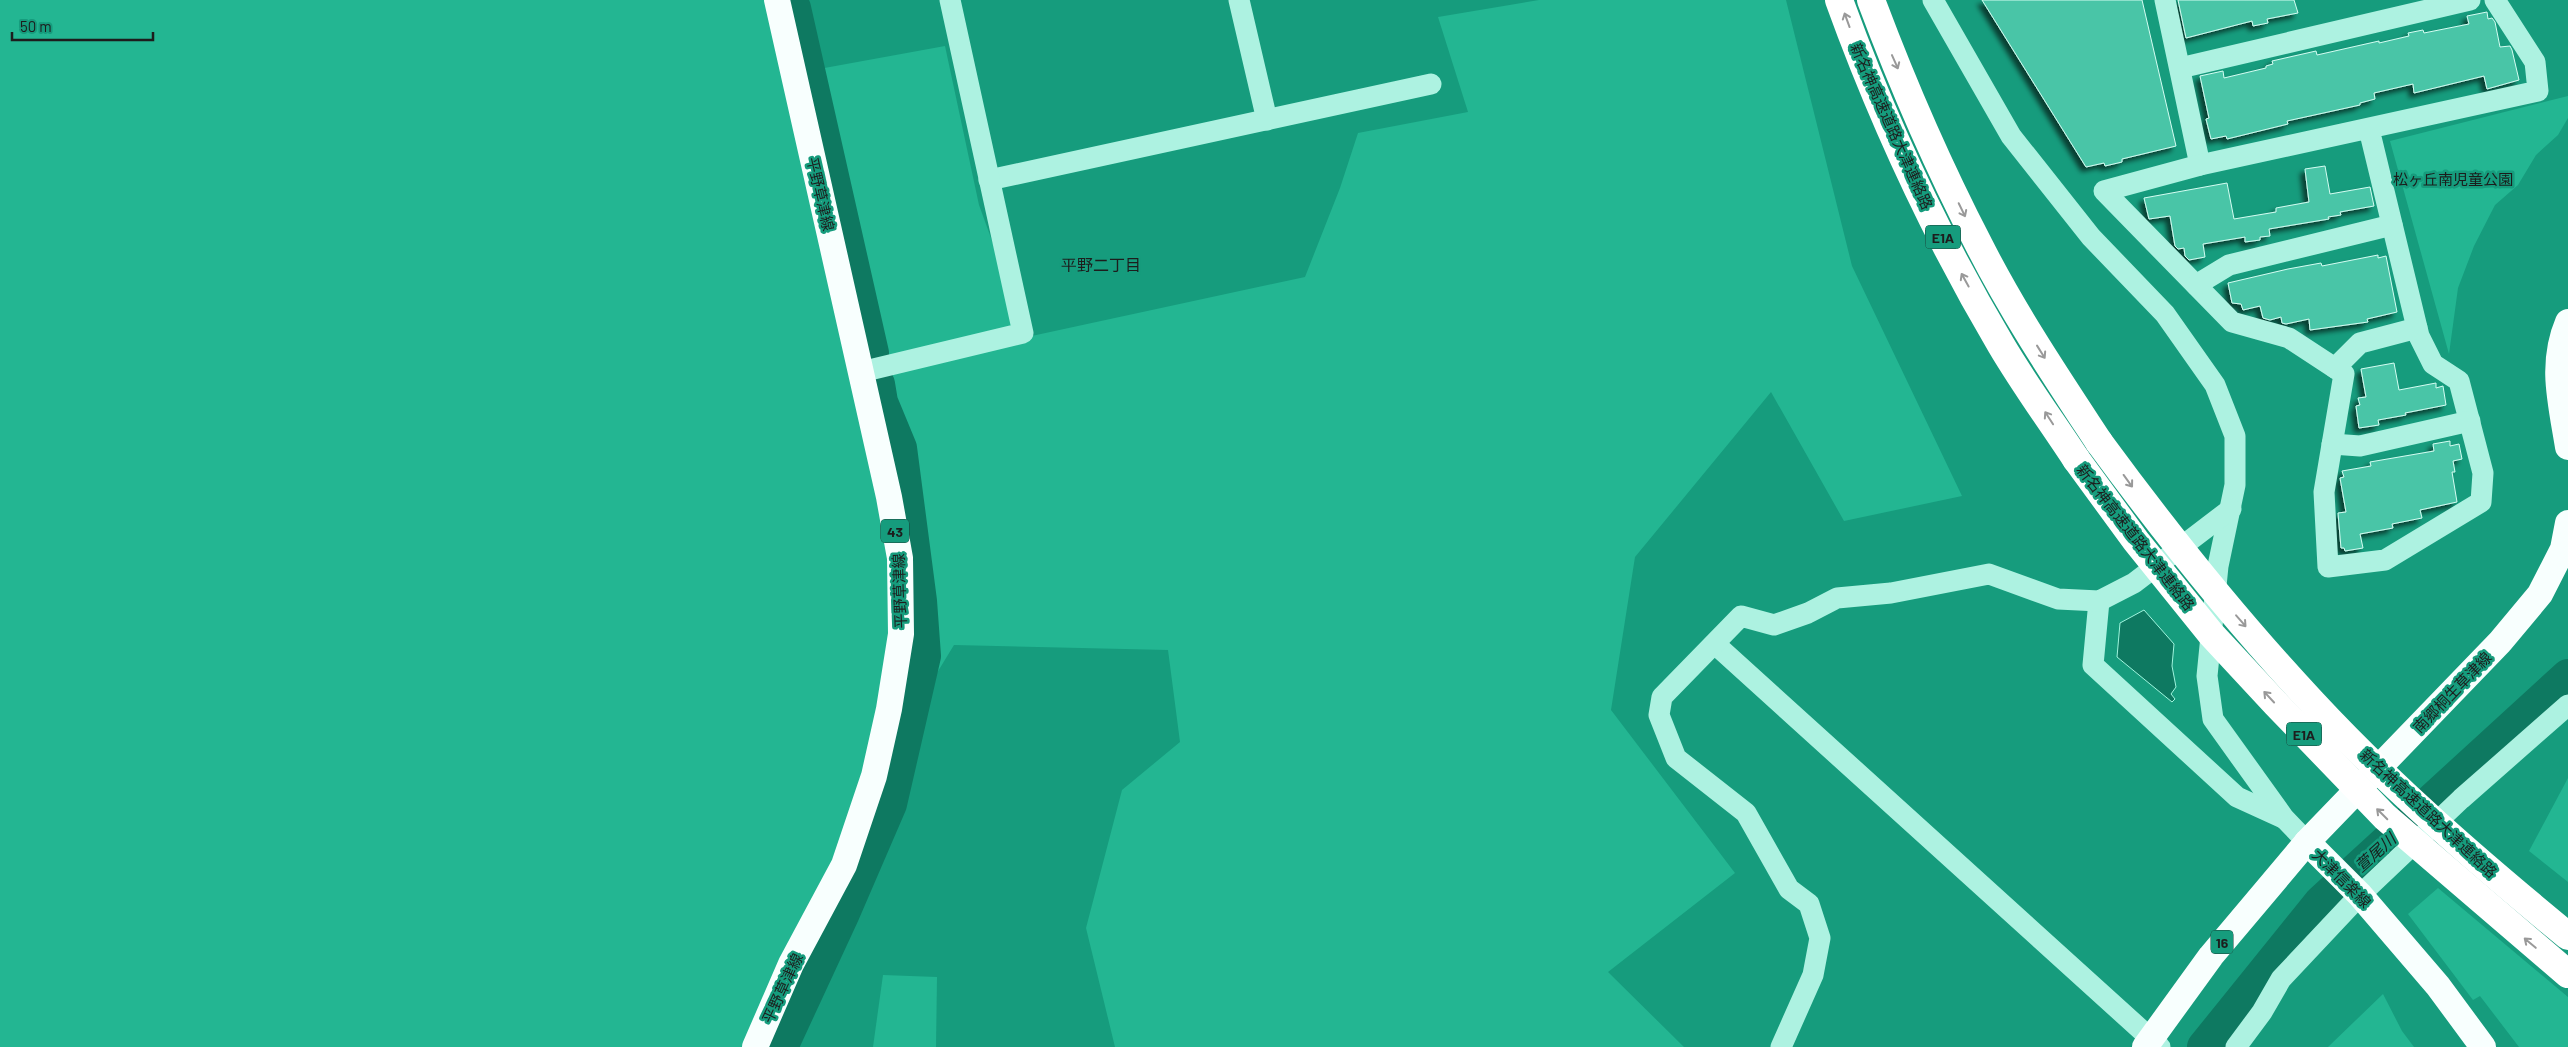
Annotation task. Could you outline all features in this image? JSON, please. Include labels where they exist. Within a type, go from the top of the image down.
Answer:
[{"type":"highway","name":"新名神高速道路大津連絡路","points":[[1839,0],[1855,44],[1904,156],[1957,266],[2002,346],[2076,459],[2136,541],[2211,634],[2385,817],[2568,974]]},
{"type":"highway","name":"新名神高速道路大津連絡路","points":[[1871,0],[1888,47],[1944,175],[1980,246],[2020,319],[2099,442],[2192,563],[2312,702],[2427,813],[2500,880],[2568,936]]},
{"type":"main road","name":"平野草津線","points":[[755,1047],[792,964],[844,865],[874,776],[889,709],[901,634],[900,558],[889,497],[777,0]]},
{"type":"main road","points":[[2568,322],[2558,352],[2559,392],[2568,447]]},
{"type":"main road","name":"南郷桐生草津線","points":[[2307,842],[2500,642],[2540,594],[2563,549],[2568,522]]},
{"type":"main road","name":"大津信楽線","points":[[2151,1045],[2210,956],[2307,842],[2359,893],[2438,986],[2483,1047]]},
{"type":"street","points":[[861,372],[1023,333],[950,0]]},
{"type":"street","points":[[1240,0],[1267,120]]},
{"type":"street","points":[[1933,0],[2011,136],[2091,237],[2165,314],[2215,385],[2235,436],[2235,485],[2218,566],[2207,676],[2213,719],[2284,818],[2307,842]]},
{"type":"street","points":[[2165,0],[2200,166]]},
{"type":"street","points":[[2180,68],[2470,0]]},
{"type":"street","points":[[2369,129],[2417,328],[2433,364],[2459,381],[2483,473],[2481,502],[2386,560],[2328,567],[2324,492],[2344,374],[2289,338],[2232,322],[2104,191],[2200,166],[2538,91],[2535,62],[2495,0]]},
{"type":"street","points":[[989,180],[1431,84]]},
{"type":"street","points":[[2196,285],[2229,265],[2392,225]]},
{"type":"street","points":[[2335,368],[2360,343],[2417,328]]},
{"type":"street","points":[[2332,444],[2360,446],[2470,421]]},
{"type":"street","points":[[1781,1047],[1813,975],[1820,938],[1809,904],[1788,889],[1746,813],[1676,758],[1658,715],[1662,697],[1741,616],[1774,625],[1808,614],[1837,598],[1891,593],[1989,574],[2058,599],[2099,601],[2134,583],[2231,509]]},
{"type":"street","points":[[2099,601],[2093,665],[2237,797],[2284,818]]},
{"type":"street","points":[[1715,644],[2151,1045]]},
{"type":"street","points":[[2236,1047],[2262,1012],[2281,979],[2359,893],[2568,705]]},
{"type":"green space","points":[[0,0],[781,0],[797,73],[945,46],[979,205],[1027,337],[1305,277],[1340,188],[1358,133],[1468,112],[1438,17],[1539,0],[1786,0],[1852,266],[1962,496],[1844,521],[1771,392],[1635,557],[1611,710],[1735,873],[1608,972],[1684,1047],[1115,1047],[1086,928],[1122,790],[1180,742],[1168,650],[954,645],[874,776],[765,1047],[0,1047]]},
{"type":"green space","name":"松ヶ丘南児童公園","points":[[2568,96],[2568,118],[2558,135],[2536,155],[2518,185],[2495,205],[2474,246],[2458,288],[2449,354],[2390,141]]},
{"type":"green space","points":[[2568,778],[2568,882],[2529,851]]},
{"type":"green space","points":[[2438,888],[2568,997],[2568,1047],[2519,1047],[2480,996],[2473,1000],[2408,914]]},
{"type":"green space","points":[[883,975],[937,977],[936,1047],[873,1047]]},
{"type":"green space","points":[[2383,994],[2402,1031],[2414,1047],[2328,1047]]},
{"type":"water","points":[[2144,610],[2174,644],[2172,666],[2176,687],[2171,694],[2175,699],[2172,702],[2117,657],[2120,623]]},
{"type":"building","points":[[1982,0],[2142,0],[2176,146],[2122,159],[2122,162],[2105,166],[2104,163],[2086,167]]},
{"type":"building","points":[[2178,0],[2294,0],[2298,13],[2267,19],[2268,23],[2253,26],[2252,21],[2186,38]]},
{"type":"building","points":[[2487,12],[2488,19],[2492,18],[2495,22],[2500,47],[2510,46],[2512,50],[2519,80],[2487,89],[2484,76],[2414,93],[2413,84],[2374,93],[2375,99],[2360,103],[2360,105],[2287,121],[2288,124],[2227,139],[2226,136],[2211,139],[2206,119],[2209,118],[2200,76],[2223,71],[2224,78],[2266,68],[2266,66],[2273,64],[2272,61],[2316,51],[2317,55],[2409,36],[2408,33],[2423,30],[2424,33],[2469,24],[2467,16]]},
{"type":"building","points":[[2325,166],[2330,194],[2370,187],[2374,206],[2340,212],[2341,215],[2328,217],[2329,219],[2269,229],[2270,236],[2260,237],[2260,240],[2245,242],[2245,237],[2203,244],[2205,257],[2189,260],[2185,256],[2184,248],[2178,249],[2175,246],[2170,216],[2149,219],[2144,198],[2227,183],[2234,219],[2276,212],[2276,208],[2309,202],[2305,169]]},
{"type":"building","points":[[2378,255],[2378,258],[2386,256],[2397,312],[2367,319],[2368,322],[2310,330],[2309,319],[2286,324],[2282,323],[2281,317],[2270,320],[2263,318],[2260,306],[2243,310],[2241,304],[2232,303],[2228,283],[2288,269],[2321,263],[2322,266]]},
{"type":"building","points":[[2394,363],[2399,390],[2436,383],[2436,388],[2443,386],[2446,405],[2378,420],[2379,425],[2359,428],[2356,406],[2360,405],[2358,398],[2366,397],[2361,369]]},
{"type":"building","points":[[2450,441],[2450,446],[2459,444],[2462,459],[2453,461],[2455,472],[2452,472],[2457,502],[2420,510],[2422,518],[2392,524],[2393,528],[2360,534],[2363,548],[2345,551],[2344,548],[2341,548],[2338,513],[2346,512],[2340,478],[2344,477],[2342,471],[2371,466],[2370,462],[2434,451],[2433,444]]},
{"type":"waterway","points":[[794,8],[872,353]]},
{"type":"waterway","points":[[781,1047],[843,913],[890,804],[924,656],[920,601],[900,448],[881,402],[878,384]]},
{"type":"waterway","name":"萱尾川","points":[[2204,1047],[2321,902],[2568,676]]},
{"type":"district","name":"平野二丁目","points":[[1101,264]]}]
